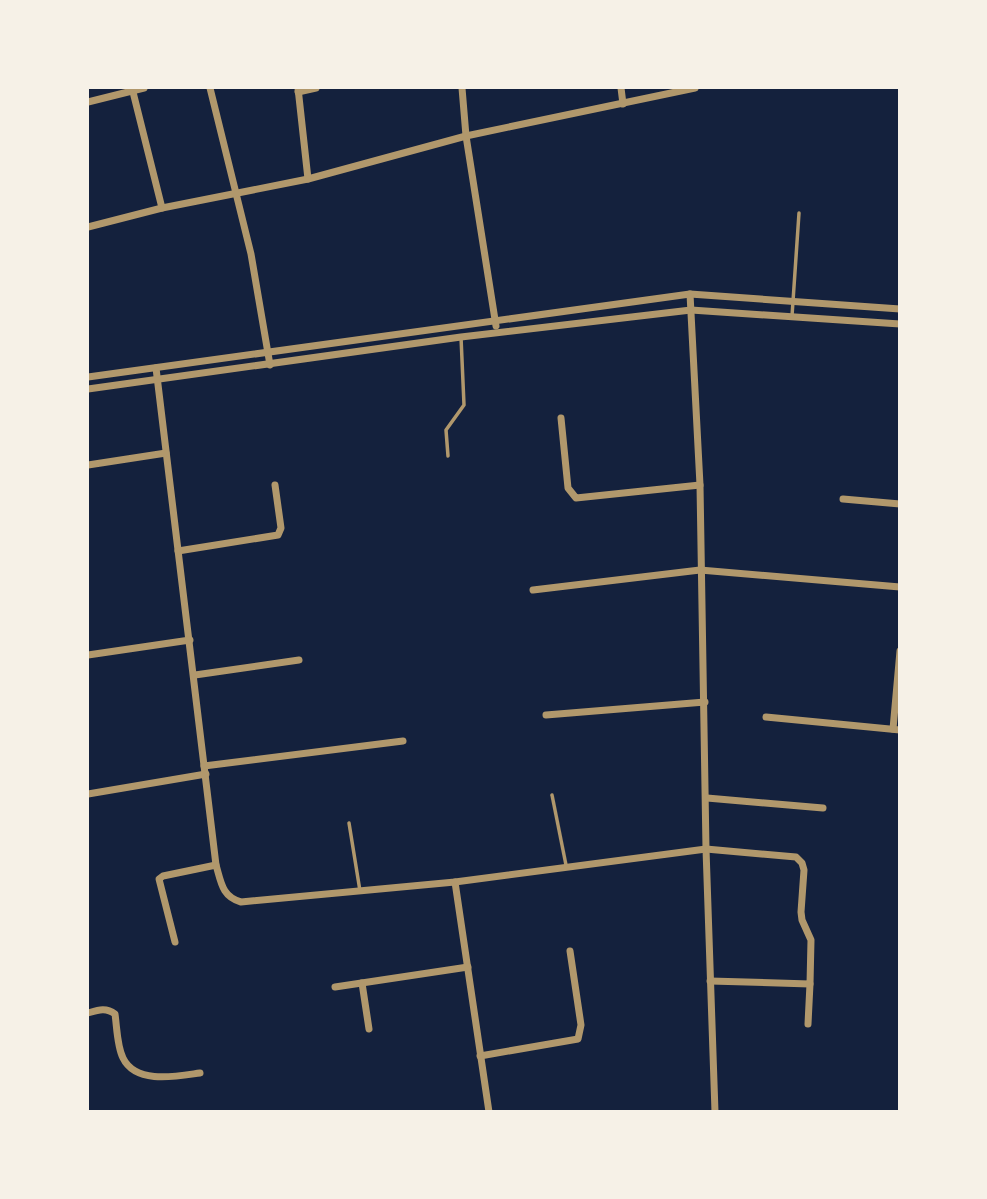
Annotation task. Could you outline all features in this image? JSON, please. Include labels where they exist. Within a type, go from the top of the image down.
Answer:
[{"type":"street","points":[[88,102],[132,89],[145,88]]},
{"type":"street","points":[[210,88],[251,254],[270,365]]},
{"type":"street","points":[[308,179],[298,90],[316,88]]},
{"type":"street","points":[[462,88],[466,136],[497,333]]},
{"type":"street","points":[[621,88],[623,104]]},
{"type":"street","points":[[88,227],[162,208],[308,179],[466,136],[695,88]]},
{"type":"street","points":[[132,89],[162,208]]},
{"type":"street","points":[[690,295],[700,485],[706,849],[715,1111]]},
{"type":"street","points":[[88,377],[690,295],[900,309]]},
{"type":"street","points":[[88,389],[461,337],[691,310],[900,324]]},
{"type":"street","points":[[156,368],[216,865],[223,891],[229,897],[242,901],[360,891],[454,882],[706,849],[796,857],[800,859],[804,870],[803,920],[811,940],[808,1024]]},
{"type":"street","points":[[561,418],[568,488],[576,498],[700,485]]},
{"type":"street","points":[[88,465],[166,453]]},
{"type":"street","points":[[178,551],[278,535],[281,528],[275,485]]},
{"type":"street","points":[[843,499],[900,504]]},
{"type":"street","points":[[533,590],[700,570],[900,587]]},
{"type":"street","points":[[88,655],[190,640]]},
{"type":"street","points":[[766,718],[896,729],[900,651]]},
{"type":"street","points":[[195,675],[299,660]]},
{"type":"street","points":[[546,715],[705,702]]},
{"type":"street","points":[[88,794],[205,770],[403,741]]},
{"type":"street","points":[[707,798],[823,808]]},
{"type":"street","points":[[175,942],[159,879],[216,865]]},
{"type":"street","points":[[454,882],[489,1111]]},
{"type":"street","points":[[480,1056],[578,1039],[582,1025],[570,951]]},
{"type":"street","points":[[335,987],[468,967]]},
{"type":"street","points":[[710,981],[810,984]]},
{"type":"street","points":[[362,983],[369,1029]]},
{"type":"street","points":[[88,1013],[104,1009],[115,1014],[122,1057],[139,1071],[158,1078],[200,1073]]},
{"type":"lane","points":[[792,317],[799,213]]},
{"type":"lane","points":[[448,456],[446,430],[464,405],[461,337]]},
{"type":"lane","points":[[552,795],[566,867]]},
{"type":"lane","points":[[349,823],[360,891]]}]
